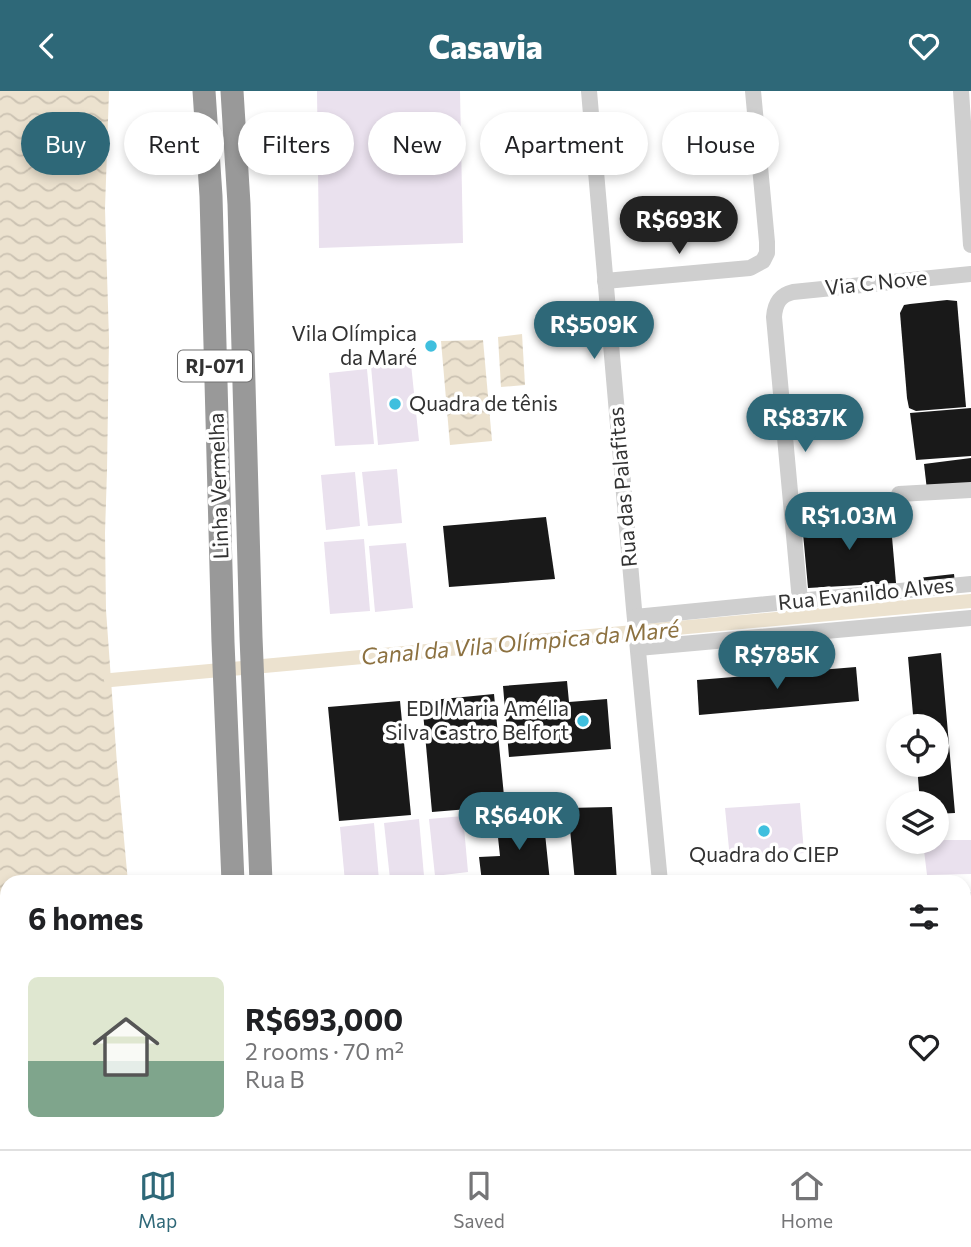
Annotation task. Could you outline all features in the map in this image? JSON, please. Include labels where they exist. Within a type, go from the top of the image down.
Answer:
[{"type":"highway","name":"Linha Vermelha","points":[[204,91],[211,196],[223,642],[233,875]]},
{"type":"highway","name":"Linha Vermelha","points":[[232,91],[239,204],[261,875]]},
{"type":"highway","points":[[239,204],[244,91]]},
{"type":"street","name":"Rua das Palafitas","points":[[589,91],[659,875]]},
{"type":"street","points":[[606,281],[750,268],[764,261],[767,242],[753,91]]},
{"type":"street","points":[[961,91],[971,246]]},
{"type":"street","name":"Via C Nove","points":[[800,601],[774,317],[776,304],[783,296],[793,292],[971,274]]},
{"type":"street","points":[[899,494],[971,490]]},
{"type":"street","name":"Rua Evanildo Alves","points":[[636,634],[800,601],[971,584]]},
{"type":"street","name":"Rua Evanildo Alves","points":[[636,634],[971,618]]},
{"type":"shaded area","points":[[317,91],[460,91],[460,112],[368,112],[368,175],[462,175],[463,243],[319,248],[318,175],[354,175],[354,112],[317,112]]},
{"type":"shaded area","name":"Quadra de tênis","points":[[411,364],[419,441],[378,445],[371,366]]},
{"type":"shaded area","name":"Quadra de tênis","points":[[367,369],[374,444],[335,446],[329,373]]},
{"type":"shaded area","points":[[397,469],[402,523],[368,526],[362,472]]},
{"type":"shaded area","points":[[355,472],[360,526],[326,530],[321,475]]},
{"type":"shaded area","points":[[364,539],[370,611],[330,614],[324,542]]},
{"type":"shaded area","points":[[406,543],[413,608],[375,612],[369,546]]},
{"type":"shaded area","name":"Quadra do CIEP","points":[[800,803],[804,853],[730,859],[725,808]]},
{"type":"shaded area","points":[[463,816],[468,872],[435,875],[429,819]]},
{"type":"shaded area","points":[[419,819],[424,875],[390,875],[384,823]]},
{"type":"shaded area","points":[[374,823],[379,875],[344,875],[340,827]]},
{"type":"shaded area","points":[[949,840],[971,840],[971,874],[927,875],[924,854],[949,854]]},
{"type":"water","points":[[0,91],[109,91],[108,112],[21,112],[21,175],[106,175],[109,339],[106,610],[127,875],[0,875]]},
{"type":"water","points":[[522,334],[525,385],[501,387],[498,337]]},
{"type":"water","points":[[483,340],[492,441],[450,445],[441,341]]},
{"type":"building","points":[[957,301],[966,407],[916,411],[909,408],[907,398],[900,313],[904,305]]},
{"type":"building","points":[[971,408],[971,456],[916,460],[910,413]]},
{"type":"building","points":[[971,458],[971,485],[927,490],[924,464]]},
{"type":"building","points":[[890,514],[896,583],[808,588],[802,522]]},
{"type":"building","points":[[546,517],[555,579],[449,587],[443,526]]},
{"type":"building","points":[[954,574],[956,592],[920,596],[918,578]]},
{"type":"building","points":[[941,653],[946,714],[913,714],[908,657]]},
{"type":"building","points":[[856,667],[859,701],[699,715],[697,680]]},
{"type":"building","name":"EDI Maria Amélia Silva Castro Belfort","points":[[567,681],[569,702],[607,699],[611,749],[509,757],[503,686]]},
{"type":"building","points":[[494,694],[505,806],[432,812],[422,701]]},
{"type":"building","points":[[400,701],[411,815],[339,821],[328,707]]},
{"type":"building","points":[[949,744],[955,813],[949,813],[949,791],[919,791],[918,777],[949,777]]},
{"type":"building","points":[[612,807],[617,875],[574,875],[568,808]]},
{"type":"building","points":[[543,814],[549,875],[481,875],[479,857],[500,856],[496,819]]},
{"type":"waterway","name":"Canal da Vila Olímpica da Maré","points":[[111,680],[971,601]]},
{"type":"place","name":"Vila Olímpica da Maré","points":[[431,346]]},
{"type":"place","name":"Quadra de tênis","points":[[395,404]]},
{"type":"place","name":"EDI Maria Amélia Silva Castro Belfort","points":[[583,721]]},
{"type":"place","name":"Quadra do CIEP","points":[[764,831]]}]
